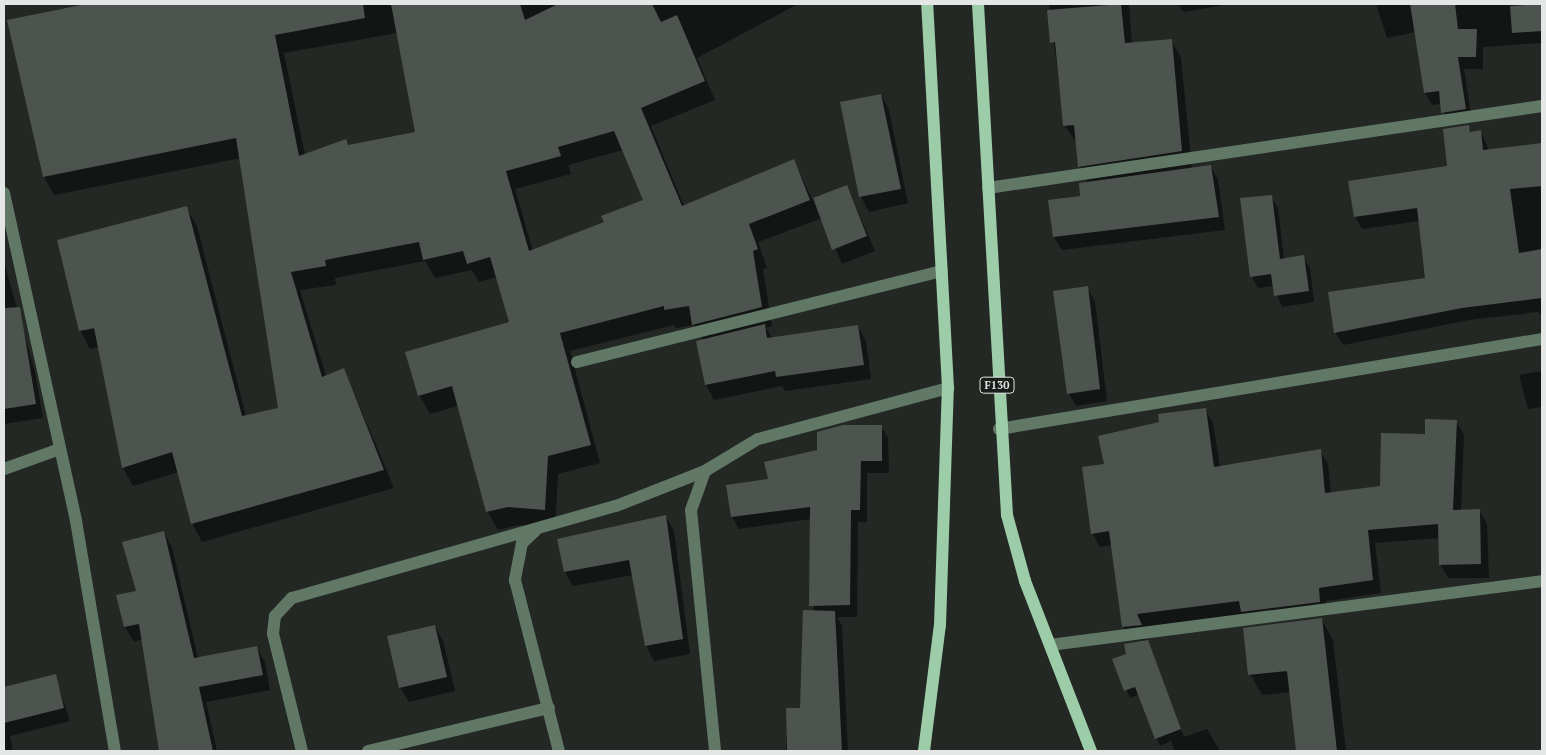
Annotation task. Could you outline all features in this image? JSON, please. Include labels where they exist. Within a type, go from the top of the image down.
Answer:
[{"type":"main road","points":[[924,751],[940,625],[948,388],[927,4]]},
{"type":"main road","name":"F130","points":[[978,4],[1000,429],[1007,515],[1050,645],[1091,751]]},
{"type":"street","points":[[988,188],[1542,106]]},
{"type":"street","points":[[4,193],[60,449],[115,751]]},
{"type":"street","points":[[577,362],[942,271]]},
{"type":"street","points":[[1000,429],[1542,339]]},
{"type":"street","points":[[302,751],[273,634],[276,616],[292,598],[616,506],[705,471],[758,439],[948,388]]},
{"type":"street","points":[[4,469],[60,449]]},
{"type":"street","points":[[705,471],[691,510],[715,751]]},
{"type":"street","points":[[536,529],[522,542],[515,580],[559,751]]},
{"type":"street","points":[[1050,645],[1542,581]]},
{"type":"street","points":[[368,751],[549,708]]},
{"type":"building","points":[[86,4],[363,4],[365,18],[275,35],[299,156],[346,139],[348,145],[415,132],[391,4],[520,4],[525,20],[558,4],[652,4],[661,22],[677,15],[705,81],[641,108],[682,206],[794,159],[810,200],[749,224],[758,249],[753,251],[762,307],[692,325],[689,306],[664,310],[664,306],[560,333],[591,445],[548,456],[545,510],[508,507],[486,512],[452,386],[418,396],[405,352],[509,322],[490,257],[467,264],[463,251],[423,260],[419,242],[325,260],[326,266],[291,272],[322,377],[344,368],[384,470],[191,524],[172,452],[122,468],[94,328],[79,331],[57,240],[187,206],[242,416],[278,408],[236,138],[43,177],[7,20]],"holes":[[[614,131],[643,200],[601,216],[604,222],[529,251],[506,171],[561,156],[558,147]]]},
{"type":"building","points":[[1121,4],[1125,43],[1172,39],[1182,151],[1078,167],[1074,125],[1063,126],[1055,42],[1050,43],[1047,10]]},
{"type":"building","points":[[1410,4],[1455,4],[1458,29],[1477,29],[1476,57],[1458,57],[1466,109],[1441,113],[1439,91],[1424,93]]},
{"type":"building","points":[[1541,4],[1542,31],[1512,33],[1510,6]]},
{"type":"building","points":[[881,94],[901,189],[859,197],[840,102]]},
{"type":"building","points":[[1469,125],[1470,132],[1481,130],[1483,150],[1542,143],[1542,186],[1510,189],[1519,253],[1542,249],[1542,298],[1462,308],[1334,333],[1328,292],[1425,278],[1417,208],[1354,217],[1348,181],[1447,166],[1443,129]]},
{"type":"building","points":[[1211,165],[1219,217],[1053,237],[1048,200],[1080,196],[1079,183]]},
{"type":"building","points":[[847,185],[867,236],[832,250],[813,198]]},
{"type":"building","points":[[1272,195],[1280,259],[1304,255],[1309,291],[1274,296],[1271,274],[1250,277],[1240,198]]},
{"type":"building","points":[[1088,286],[1100,389],[1067,394],[1053,291]]},
{"type":"building","points":[[20,307],[36,404],[4,409],[4,308]]},
{"type":"building","points":[[765,324],[767,338],[858,325],[864,365],[776,377],[775,371],[705,385],[696,341]]},
{"type":"building","points":[[1206,408],[1214,467],[1321,449],[1325,493],[1380,486],[1381,433],[1425,434],[1425,419],[1457,420],[1453,510],[1480,509],[1481,564],[1439,565],[1438,524],[1368,530],[1373,580],[1319,588],[1320,602],[1241,612],[1239,601],[1137,614],[1142,625],[1122,627],[1109,531],[1091,534],[1082,467],[1104,464],[1098,436],[1159,422],[1158,414]]},
{"type":"building","points":[[843,425],[882,425],[882,461],[861,461],[860,510],[851,510],[850,605],[809,606],[810,507],[731,517],[726,485],[768,479],[764,462],[817,450],[817,432]]},
{"type":"building","points":[[666,515],[683,639],[645,646],[629,560],[564,572],[557,539]]},
{"type":"building","points":[[164,531],[194,658],[257,646],[263,675],[199,687],[213,751],[159,751],[139,624],[124,627],[116,595],[136,591],[122,542]]},
{"type":"building","points":[[803,610],[835,611],[842,751],[787,751],[786,708],[800,708]]},
{"type":"building","points":[[1322,618],[1337,751],[1296,751],[1287,671],[1248,675],[1243,628]]},
{"type":"building","points":[[435,625],[447,677],[399,688],[387,636]]},
{"type":"building","points":[[1148,640],[1181,729],[1155,739],[1135,687],[1124,691],[1112,659],[1126,654],[1124,644]]},
{"type":"building","points":[[56,674],[64,708],[4,723],[4,687]]}]
